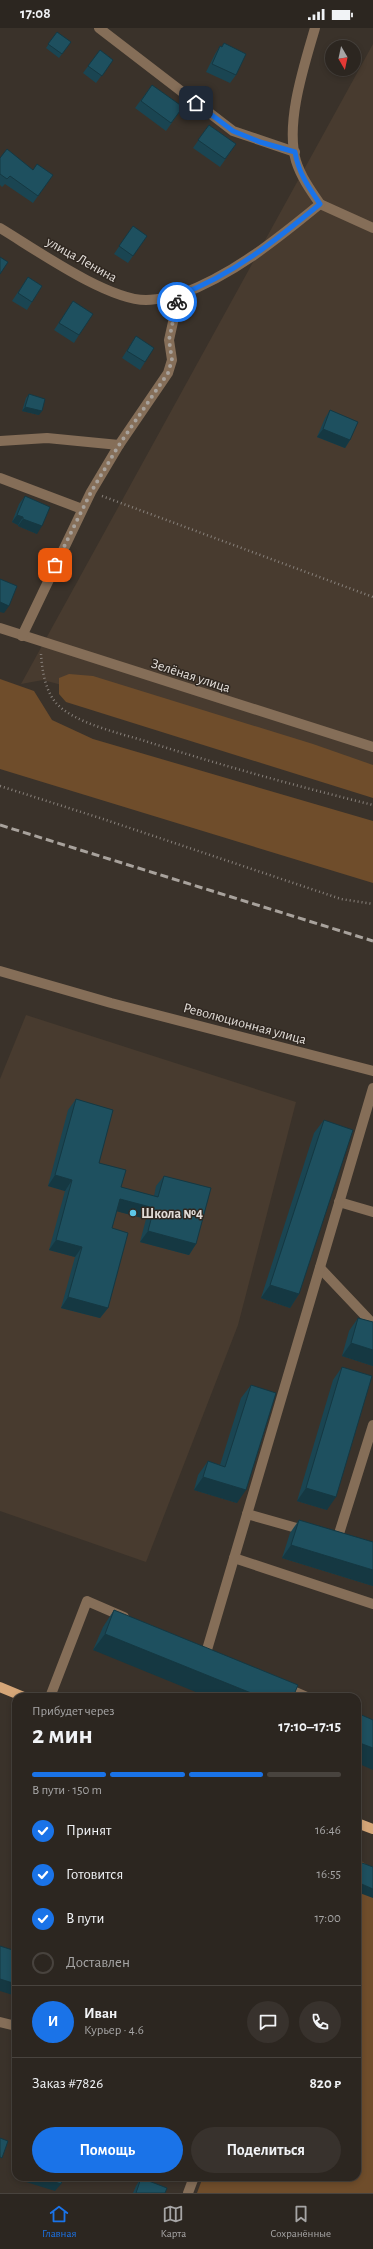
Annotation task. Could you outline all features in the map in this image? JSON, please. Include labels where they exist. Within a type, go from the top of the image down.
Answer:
[{"type":"main road","points":[[0,1687],[14,1693]]},
{"type":"main road","points":[[361,1824],[373,1829]]},
{"type":"street","points":[[99,28],[233,131],[260,142],[295,152]]},
{"type":"street","points":[[315,28],[297,101],[293,139],[296,162],[306,182],[320,204],[373,228]]},
{"type":"street","name":"улица Ленина","points":[[0,228],[103,289],[127,297],[145,300],[179,295],[234,269],[281,236],[320,204]]},
{"type":"street","points":[[22,636],[91,492],[119,445],[168,373],[172,360],[169,340],[179,295]]},
{"type":"street","points":[[0,441],[47,438],[119,445]]},
{"type":"street","points":[[0,478],[82,509]]},
{"type":"street","name":"Зелёная улица","points":[[0,628],[373,747]]},
{"type":"street","name":"Революционная улица","points":[[0,971],[110,1003],[373,1071]]},
{"type":"street","points":[[206,1653],[373,1088]]},
{"type":"street","points":[[339,1202],[373,1212]]},
{"type":"street","points":[[320,1268],[373,1324]]},
{"type":"street","points":[[247,1514],[336,1540],[373,1425]]},
{"type":"street","points":[[234,1558],[373,1604]]},
{"type":"street","points":[[52,1693],[87,1601],[136,1622]]},
{"type":"street","points":[[271,1681],[298,1693]]},
{"type":"street","points":[[0,2022],[12,2025]]},
{"type":"street","points":[[188,2193],[192,2181]]},
{"type":"path","points":[[91,492],[373,597]]},
{"type":"path","points":[[41,642],[42,666],[49,692],[57,703],[72,714],[109,730],[178,752],[373,805]]},
{"type":"path","points":[[0,786],[103,818],[341,899],[373,904]]},
{"type":"shaded area","points":[[373,44],[373,768],[43,680],[21,684],[355,76],[361,76],[361,66]]},
{"type":"shaded area","points":[[69,674],[93,676],[313,744],[373,765],[373,798],[66,702],[59,694],[59,678]]},
{"type":"shaded area","points":[[0,679],[34,691],[52,720],[93,739],[373,821],[373,883],[0,769]]},
{"type":"shaded area","name":"Школа №4","points":[[26,1015],[296,1102],[238,1325],[146,1562],[0,1511],[0,1079]]},
{"type":"shaded area","points":[[361,1861],[373,1869],[373,2193],[197,2193],[202,2181],[361,2181]]},
{"type":"building","points":[[57,32],[71,42],[62,54],[48,44]]},
{"type":"building","points":[[224,43],[246,54],[236,75],[212,64],[220,46],[222,47]]},
{"type":"building","points":[[100,50],[113,60],[102,76],[88,66]]},
{"type":"building","points":[[152,85],[183,107],[171,123],[141,101]]},
{"type":"building","points":[[209,125],[236,144],[225,159],[198,140]]},
{"type":"building","points":[[7,149],[33,170],[37,164],[53,175],[38,196],[10,176],[7,179],[0,174],[0,158]]},
{"type":"building","points":[[133,226],[147,236],[133,256],[119,246]]},
{"type":"building","points":[[0,257],[8,262],[0,274]]},
{"type":"building","points":[[28,277],[42,286],[32,302],[18,293]]},
{"type":"building","points":[[73,301],[93,314],[79,335],[59,323]]},
{"type":"building","points":[[136,336],[154,348],[145,362],[127,351]]},
{"type":"building","points":[[29,394],[45,399],[42,411],[25,407]]},
{"type":"building","points":[[330,410],[358,422],[350,440],[323,429]]},
{"type":"building","points":[[25,496],[50,507],[42,526],[23,519],[23,517],[17,515]]},
{"type":"building","points":[[0,579],[17,586],[9,606],[0,602]]},
{"type":"building","points":[[76,1099],[113,1110],[99,1163],[126,1170],[121,1187],[158,1197],[164,1176],[211,1188],[196,1244],[148,1231],[154,1208],[120,1199],[112,1228],[128,1233],[108,1308],[68,1297],[82,1247],[56,1240],[72,1180],[55,1175]]},
{"type":"building","points":[[324,1120],[353,1130],[299,1294],[270,1285]]},
{"type":"building","points":[[358,1318],[373,1322],[373,1350],[351,1343]]},
{"type":"building","points":[[342,1367],[372,1376],[336,1497],[306,1488]]},
{"type":"building","points":[[251,1385],[276,1393],[246,1490],[203,1477],[208,1461],[225,1467]]},
{"type":"building","points":[[299,1520],[373,1542],[373,1570],[291,1545]]},
{"type":"building","points":[[114,1610],[298,1685],[295,1693],[251,1693],[105,1634]]},
{"type":"building","points":[[361,1715],[373,1720],[373,1748],[361,1744]]},
{"type":"building","points":[[361,1862],[373,1867],[373,1889],[361,1884]]},
{"type":"building","points":[[0,1946],[12,1950],[12,1983],[0,1979]]},
{"type":"building","points":[[0,2138],[8,2141],[2,2158],[0,2157]]},
{"type":"building","points":[[52,2181],[62,2181],[61,2184]]},
{"type":"building","points":[[140,2181],[149,2181],[167,2188],[165,2193],[136,2193]]},
{"type":"railway","points":[[0,825],[373,941]]},
{"type":"way so far","points":[[55,565],[91,492],[119,445],[168,373],[172,360],[169,340],[177,302]]},
{"type":"place","name":"Школа №4","points":[[133,1213]]},
{"type":"route","points":[[177,302],[179,295],[234,269],[281,236],[320,204],[306,182],[296,162],[295,152],[260,142],[233,131],[196,103]]}]
